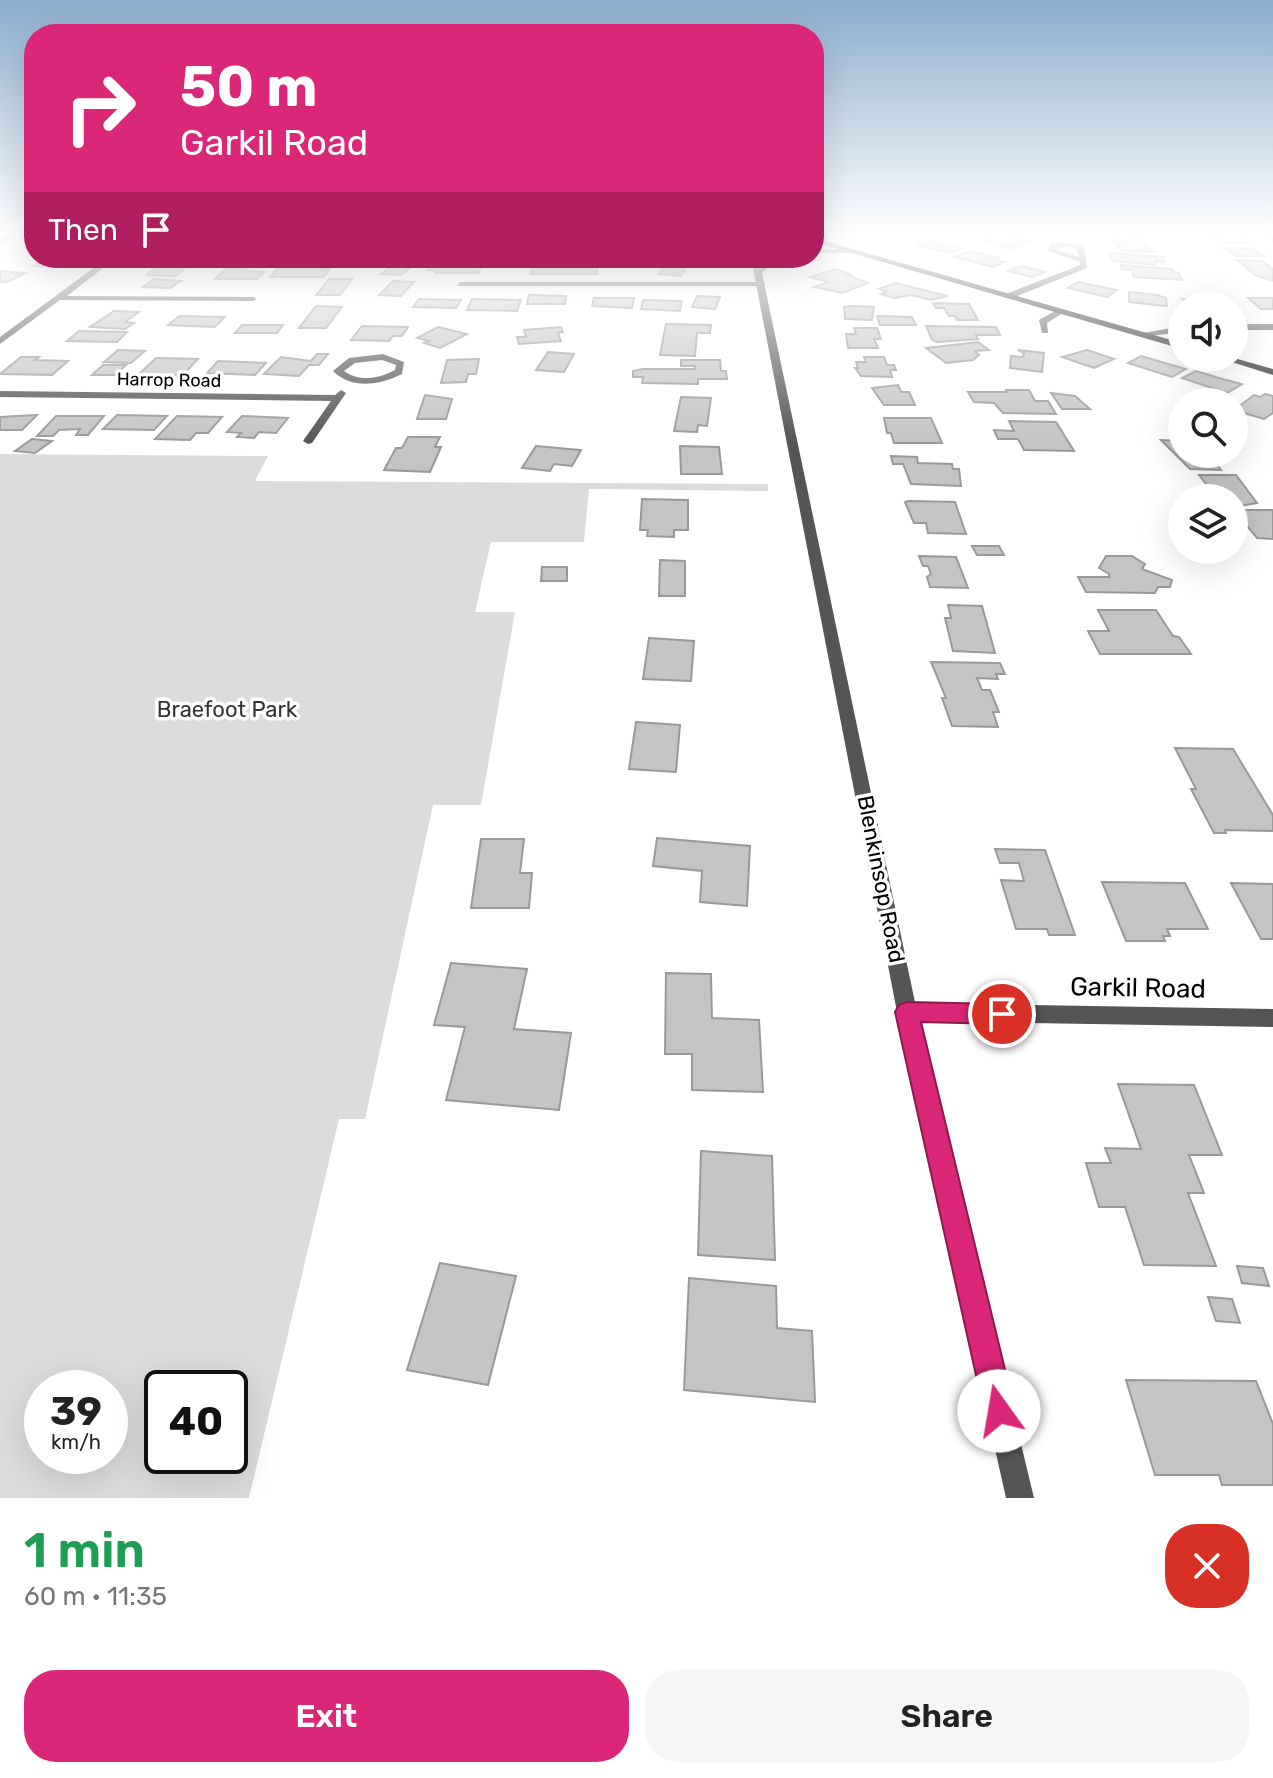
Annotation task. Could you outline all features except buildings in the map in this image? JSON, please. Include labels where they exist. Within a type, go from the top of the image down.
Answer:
[{"type":"main road","points":[[1037,304],[1168,342]]},
{"type":"main road","points":[[1248,365],[1273,372]]},
{"type":"street","points":[[0,341],[52,304]]},
{"type":"street","name":"Blenkinsop Road","points":[[765,304],[907,1012],[1020,1498]]},
{"type":"street","points":[[1045,331],[1042,322],[1062,311]]},
{"type":"street","points":[[1248,327],[1273,327]]},
{"type":"street","points":[[1142,334],[1168,331]]},
{"type":"street","points":[[308,441],[337,398],[355,380],[375,380],[393,375],[399,372],[401,364],[392,358],[373,357],[352,360],[339,367],[340,375],[355,380]]},
{"type":"street","name":"Harrop Road","points":[[0,394],[337,398]]},
{"type":"street","name":"Garkil Road","points":[[907,1012],[1273,1018]]},
{"type":"green space","name":"Braefoot Park","points":[[0,454],[268,456],[255,481],[768,484],[768,491],[589,489],[584,542],[491,542],[475,612],[515,612],[481,805],[433,805],[365,1119],[339,1119],[249,1498],[0,1498]]},
{"type":"route","points":[[999,1411],[907,1012],[1002,1014]]}]
